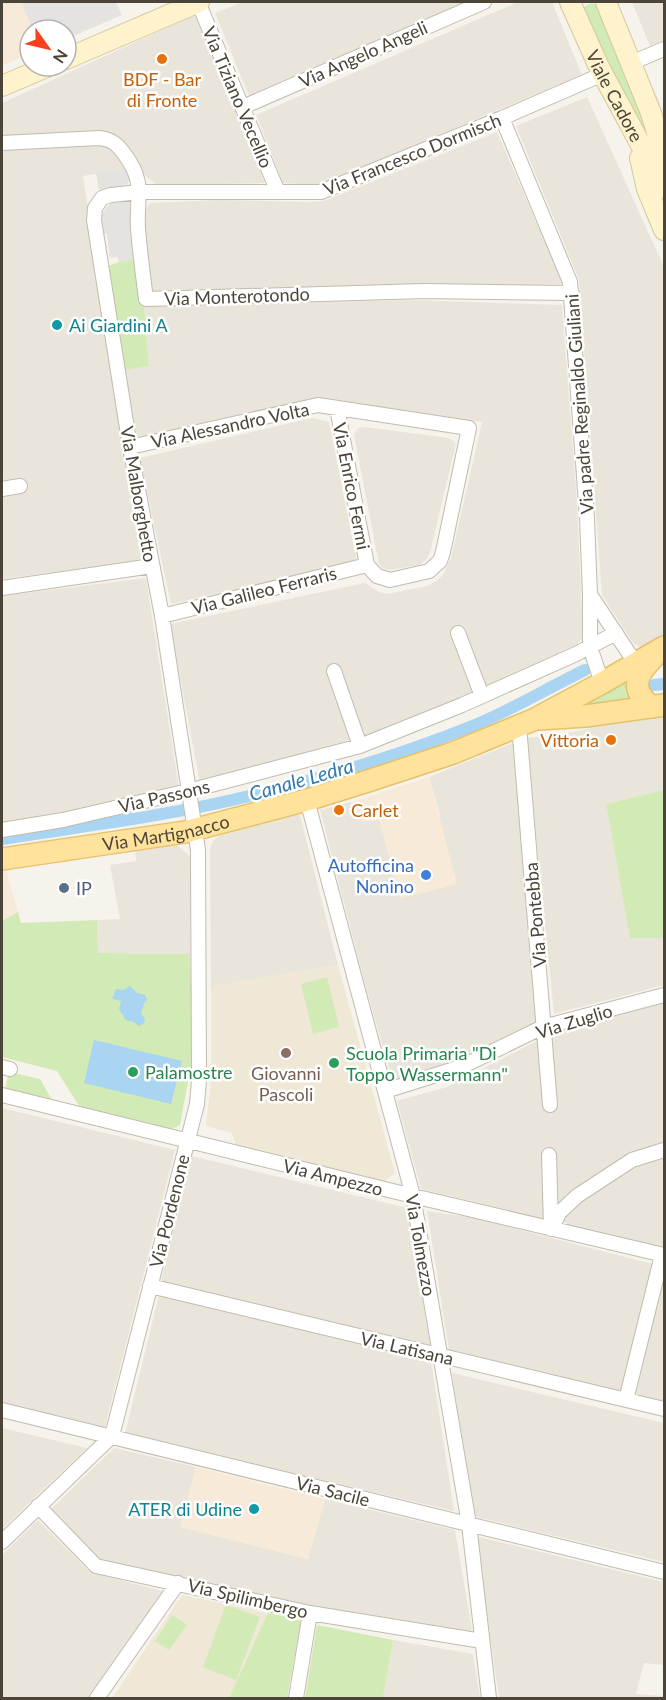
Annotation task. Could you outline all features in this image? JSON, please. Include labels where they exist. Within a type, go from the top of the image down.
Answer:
[{"type":"main road","points":[[78,54],[199,2]]},
{"type":"main road","name":"Viale Cadore","points":[[606,2],[651,113],[664,155]]},
{"type":"main road","name":"Viale Cadore","points":[[575,3],[603,74],[664,188]]},
{"type":"main road","points":[[2,86],[21,78]]},
{"type":"main road","points":[[651,113],[664,138]]},
{"type":"main road","points":[[633,133],[647,189],[664,230]]},
{"type":"main road","points":[[658,706],[639,694],[638,679],[643,668],[664,647]]},
{"type":"main road","name":"Via Martignacco","points":[[2,859],[194,824],[307,800],[453,753],[526,722],[602,683],[664,647]]},
{"type":"main road","name":"Via Martignacco","points":[[526,722],[658,706]]},
{"type":"street","name":"Via Tiziano Vecellio","points":[[199,2],[278,192]]},
{"type":"street","name":"Via Angelo Angeli","points":[[243,106],[484,2]]},
{"type":"street","points":[[631,63],[664,49]]},
{"type":"street","name":"Via Francesco Dormisch","points":[[140,192],[321,192],[603,74]]},
{"type":"street","name":"Via padre Reginaldo Giuliani","points":[[502,118],[567,272],[572,293],[590,595],[590,647],[602,683]]},
{"type":"street","name":"Via Monterotondo","points":[[2,143],[99,138],[109,140],[118,146],[134,167],[140,192],[137,210],[146,298],[424,291],[572,293]]},
{"type":"street","name":"Via Malborghetto","points":[[140,192],[105,197],[98,203],[94,213],[130,447],[162,616],[194,824]]},
{"type":"street","name":"Via Alessandro Volta","points":[[130,447],[318,405],[469,428],[440,561],[429,571],[390,580],[377,576],[367,565]]},
{"type":"street","name":"Via Enrico Fermi","points":[[337,408],[367,565]]},
{"type":"street","points":[[2,489],[20,486]]},
{"type":"street","name":"Via Galileo Ferraris","points":[[162,616],[367,565]]},
{"type":"street","points":[[2,588],[152,566]]},
{"type":"street","name":"Via padre Reginaldo Giuliani","points":[[590,595],[636,664]]},
{"type":"street","points":[[458,633],[482,696]]},
{"type":"street","name":"Via Passons","points":[[2,830],[189,795],[360,746],[482,696],[590,647],[615,633]]},
{"type":"street","points":[[334,671],[360,746]]},
{"type":"street","name":"Via Pontebba","points":[[526,722],[543,1027],[550,1105]]},
{"type":"street","name":"Via Tolmezzo","points":[[307,800],[413,1196],[469,1524],[489,1698]]},
{"type":"street","name":"Via Pordenone","points":[[112,1436],[197,1104],[199,1080],[198,850],[194,824]]},
{"type":"street","name":"Via Zuglio","points":[[385,1091],[461,1067],[543,1027],[664,995]]},
{"type":"street","name":"Via Ampezzo","points":[[2,1095],[663,1255]]},
{"type":"street","points":[[551,1229],[560,1212],[577,1196],[632,1160],[664,1150]]},
{"type":"street","points":[[549,1155],[551,1229]]},
{"type":"street","points":[[626,1400],[663,1255]]},
{"type":"street","name":"Via Latisana","points":[[150,1286],[664,1409]]},
{"type":"street","name":"Via Sacile","points":[[2,1410],[664,1572]]},
{"type":"street","points":[[2,1540],[112,1436]]},
{"type":"street","name":"Via Spilimbergo","points":[[38,1506],[96,1566],[178,1582],[310,1613],[482,1641]]},
{"type":"street","points":[[97,1698],[178,1582]]},
{"type":"street","points":[[296,1698],[310,1613]]},
{"type":"shaded area","points":[[2,2],[21,2],[28,18],[18,18],[18,59],[2,66]]},
{"type":"shaded area","points":[[21,2],[116,2],[122,15],[78,34],[78,18],[28,18]]},
{"type":"shaded area","points":[[243,2],[466,2],[249,96],[215,13]]},
{"type":"shaded area","points":[[518,2],[552,2],[582,75],[318,185],[283,183],[256,115]]},
{"type":"shaded area","points":[[632,2],[664,2],[664,40],[650,46]]},
{"type":"shaded area","points":[[195,15],[265,183],[158,185],[145,176],[118,141],[101,131],[2,139],[2,103],[57,78],[78,78],[78,68]]},
{"type":"shaded area","points":[[587,97],[664,267],[664,639],[643,649],[633,643],[602,595],[579,280],[516,126]]},
{"type":"shaded area","points":[[497,132],[563,284],[152,293],[142,216],[150,203],[217,200],[324,201]]},
{"type":"shaded area","points":[[105,143],[131,168],[83,176],[143,560],[2,579],[2,148]]},
{"type":"shaded area","points":[[131,168],[131,177],[126,187],[99,190],[96,173]]},
{"type":"shaded area","points":[[130,201],[136,259],[119,262],[117,257],[110,258],[102,215],[112,203]]},
{"type":"shaded area","points":[[407,300],[562,305],[577,503],[583,637],[576,645],[474,693],[367,735],[200,783],[170,624],[365,583],[387,594],[427,586],[436,581],[442,576],[451,558],[482,422],[317,400],[137,438],[124,370],[149,365],[144,306]]},
{"type":"shaded area","points":[[312,418],[329,422],[357,561],[171,604],[140,458]]},
{"type":"shaded area","points":[[358,428],[449,438],[456,443],[431,549],[427,559],[419,565],[389,570],[382,568],[379,564],[354,435]]},
{"type":"shaded area","points":[[146,578],[179,788],[2,828],[2,596]]},
{"type":"shaded area","points":[[664,713],[664,790],[606,804],[630,938],[664,938],[664,985],[554,1014],[526,738],[553,736]]},
{"type":"shaded area","points":[[518,741],[537,1022],[448,1067],[393,1082],[320,810],[351,802],[355,816],[360,815],[371,820],[440,815],[429,777]]},
{"type":"shaded area","points":[[429,777],[457,884],[400,899],[379,820],[361,822],[360,815],[355,816],[351,802]]},
{"type":"shaded area","points":[[299,811],[338,965],[211,987],[210,849],[212,842],[220,835]]},
{"type":"shaded area","points":[[173,842],[191,857],[190,954],[98,953],[97,920],[120,919],[110,865],[136,861],[135,847]]},
{"type":"shaded area","points":[[2,866],[5,866],[18,912],[2,921]]},
{"type":"shaded area","name":"Giovanni Pascoli","points":[[338,965],[395,1173],[384,1182],[236,1148],[232,1133],[206,1126],[211,1082],[211,987]]},
{"type":"shaded area","points":[[664,1001],[664,1247],[421,1189],[397,1101],[447,1087],[556,1031]]},
{"type":"shaded area","points":[[2,1108],[175,1150],[105,1427],[2,1403]]},
{"type":"shaded area","points":[[192,1156],[407,1208],[431,1349],[160,1285]]},
{"type":"shaded area","points":[[427,1211],[474,1218],[664,1267],[664,1402],[449,1350]]},
{"type":"shaded area","points":[[159,1295],[431,1361],[454,1511],[125,1434]]},
{"type":"shaded area","points":[[452,1373],[664,1423],[664,1562],[472,1516]]},
{"type":"shaded area","points":[[2,1428],[87,1448],[2,1529]]},
{"type":"shaded area","points":[[114,1448],[196,1467],[181,1527],[308,1559],[325,1499],[455,1530],[472,1630],[469,1632],[304,1606],[92,1558],[48,1512]]},
{"type":"shaded area","points":[[196,1467],[325,1499],[308,1559],[181,1527]]},
{"type":"shaded area","points":[[38,1520],[90,1572],[166,1592],[90,1698],[2,1698],[2,1555]]},
{"type":"shaded area","points":[[479,1537],[664,1582],[664,1665],[644,1663],[636,1694],[664,1696],[664,1698],[499,1698],[479,1559]]},
{"type":"shaded area","points":[[182,1595],[301,1620],[287,1698],[112,1698]]},
{"type":"shaded area","points":[[393,1640],[473,1654],[480,1698],[383,1698]]},
{"type":"green space","points":[[592,3],[598,6],[664,173],[620,95],[582,12],[585,6]]},
{"type":"green space","points":[[136,259],[144,306],[149,366],[124,370],[108,266]]},
{"type":"green space","points":[[631,673],[638,703],[552,713]]},
{"type":"green space","points":[[664,790],[664,938],[630,938],[606,804]]},
{"type":"green space","points":[[18,912],[21,923],[97,920],[98,953],[190,954],[193,1054],[180,1125],[169,1130],[79,1106],[57,1071],[2,1057],[2,921]]},
{"type":"green space","points":[[327,977],[339,1027],[313,1034],[301,984]]},
{"type":"green space","points":[[9,1072],[40,1079],[52,1100],[5,1089]]},
{"type":"green space","points":[[226,1605],[260,1617],[236,1680],[203,1667]]},
{"type":"green space","points":[[268,1613],[301,1620],[287,1698],[229,1698]]},
{"type":"green space","points":[[172,1615],[187,1625],[169,1650],[155,1641]]},
{"type":"green space","points":[[317,1625],[393,1640],[383,1698],[305,1698]]},
{"type":"water","points":[[130,986],[137,993],[145,995],[147,1000],[141,1014],[145,1018],[144,1023],[139,1026],[126,1020],[119,1009],[121,1001],[112,999],[116,989],[124,990]]},
{"type":"water","name":"Palamostre","points":[[94,1040],[182,1061],[171,1104],[84,1083]]},
{"type":"waterway","name":"Canale Ledra","points":[[2,839],[188,809],[249,796],[334,773],[420,746],[475,725],[585,670]]},
{"type":"waterway","name":"Canale Ledra","points":[[654,685],[664,684]]},
{"type":"place","name":"BDF - Bar di Fronte","points":[[162,59]]},
{"type":"place","name":"Ai Giardini A","points":[[57,325]]},
{"type":"place","name":"Vittoria","points":[[611,740]]},
{"type":"place","name":"Carlet","points":[[339,810]]},
{"type":"place","name":"Autofficina Nonino","points":[[426,875]]},
{"type":"place","name":"IP","points":[[64,888]]},
{"type":"place","name":"Giovanni Pascoli","points":[[286,1053]]},
{"type":"place","name":"Scuola Primaria \"Di Toppo Wassermann\"","points":[[334,1063]]},
{"type":"place","name":"Palamostre","points":[[133,1072]]},
{"type":"place","name":"ATER di Udine","points":[[254,1509]]}]
